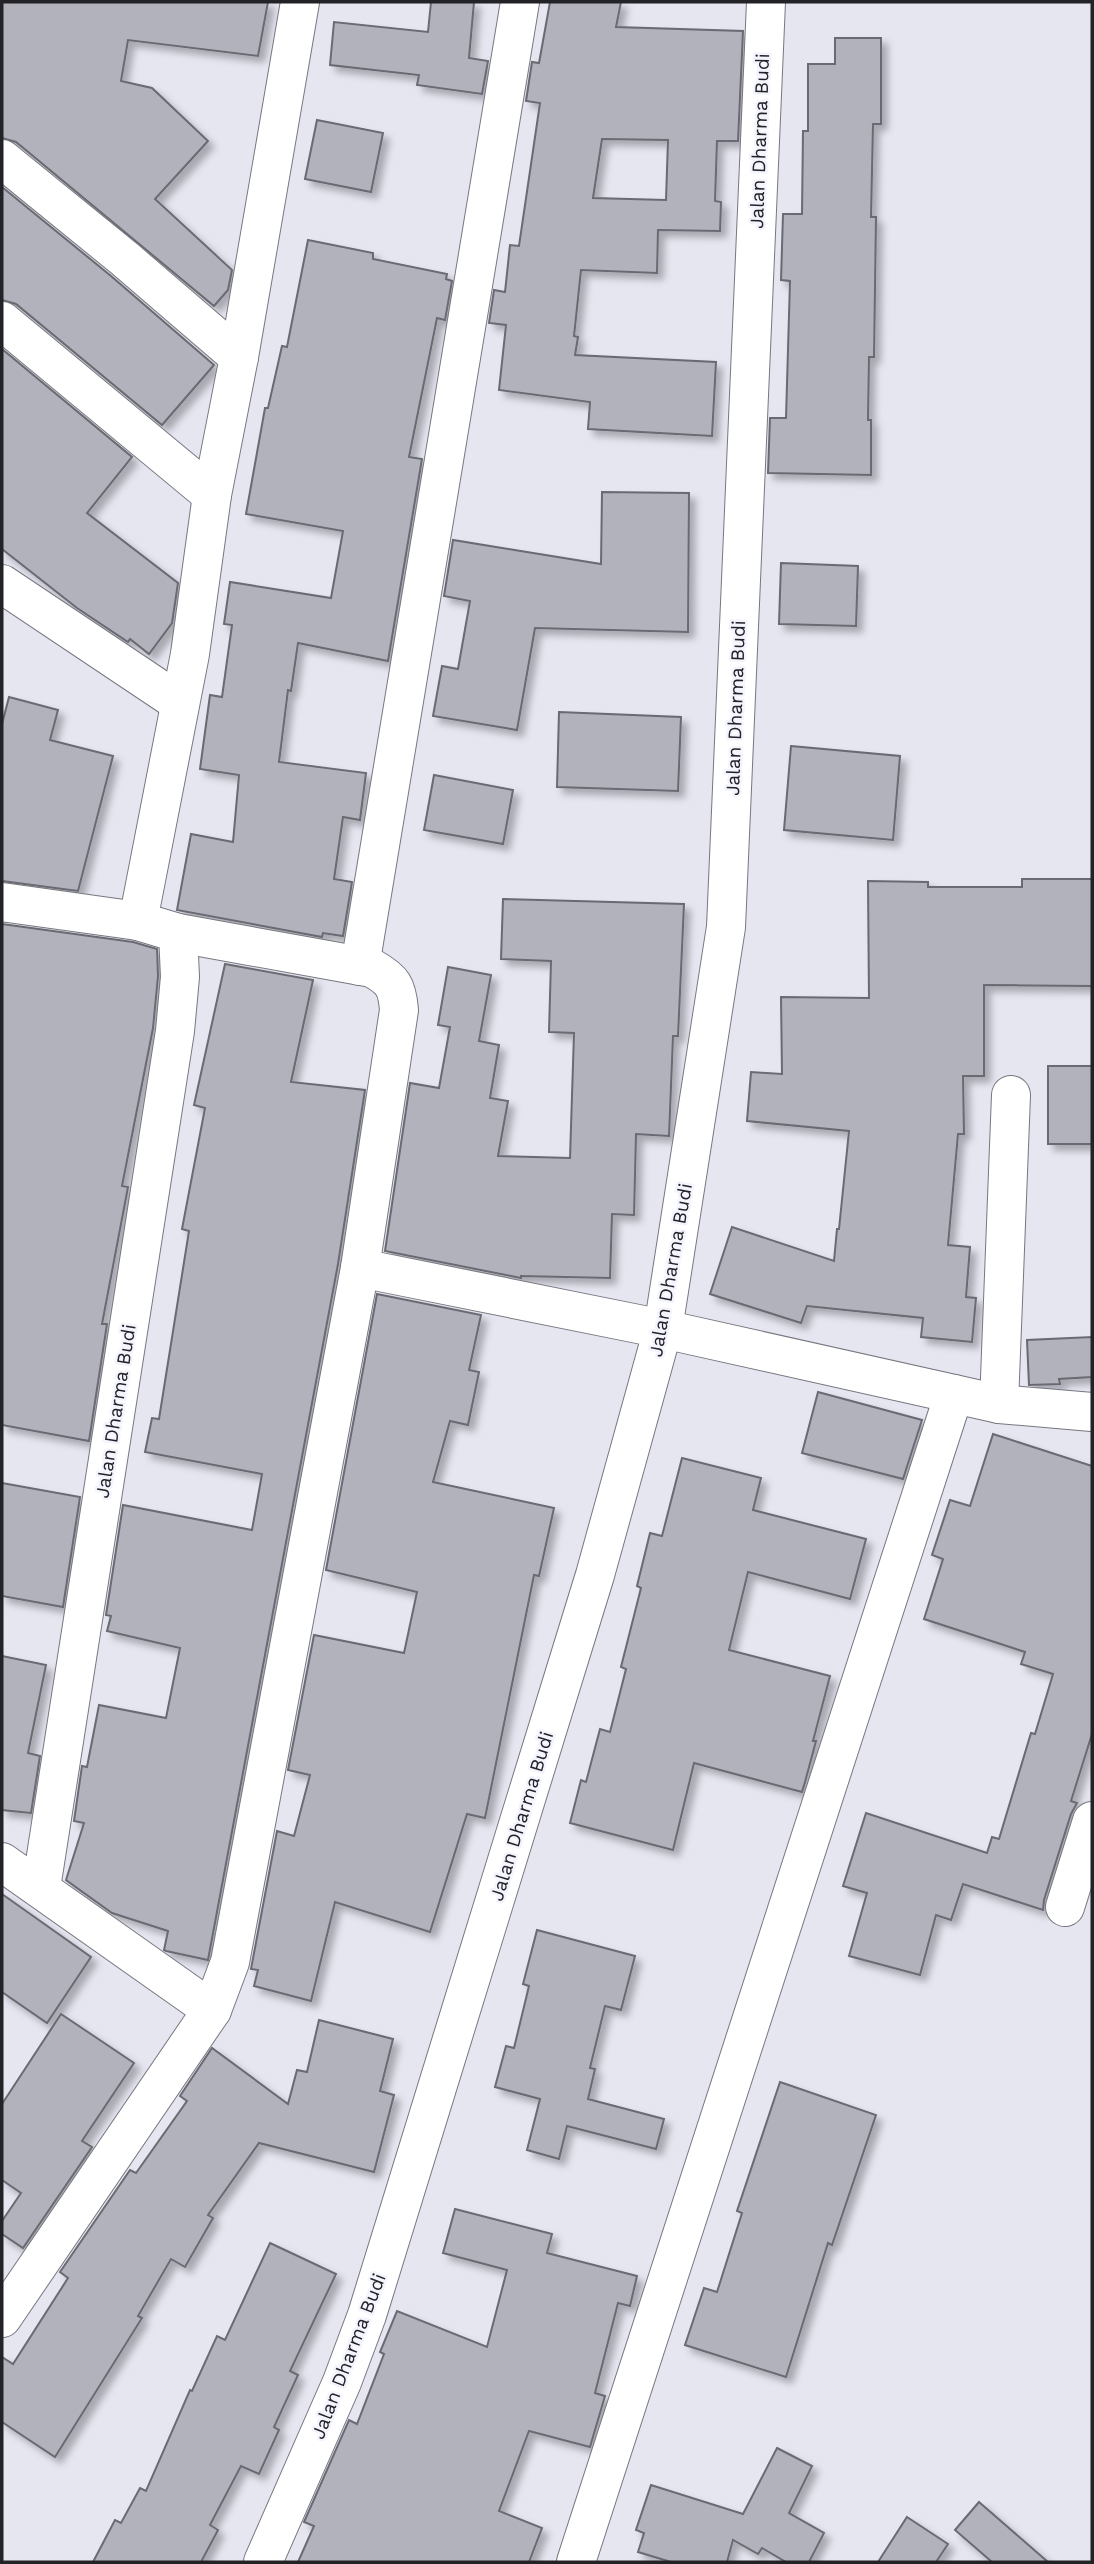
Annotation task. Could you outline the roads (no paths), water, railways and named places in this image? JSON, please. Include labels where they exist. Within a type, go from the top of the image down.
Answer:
[{"type":"street","points":[[138,921],[190,654],[212,495],[239,357],[300,2]]},
{"type":"street","points":[[360,966],[520,2]]},
{"type":"street","name":"Jalan Dharma Budi","points":[[263,2562],[342,2382],[367,2315],[595,1576],[663,1329],[726,926],[766,2]]},
{"type":"street","points":[[2,159],[125,259],[239,357]]},
{"type":"street","points":[[2,321],[212,495]]},
{"type":"street","points":[[2,584],[180,703]]},
{"type":"street","points":[[2,902],[138,921],[178,933],[372,968],[388,977],[398,991],[399,1010],[360,1268],[230,1962],[212,2010],[2,2318]]},
{"type":"street","name":"Jalan Dharma Budi","points":[[41,1888],[175,1031],[180,977],[178,933]]},
{"type":"street","points":[[999,1404],[1011,1095]]},
{"type":"street","points":[[360,1268],[663,1329],[999,1404],[1092,1412]]},
{"type":"street","points":[[576,2562],[954,1394]]},
{"type":"street","points":[[1065,1907],[1092,1821]]},
{"type":"street","points":[[4,1866],[41,1888],[212,2010]]}]
